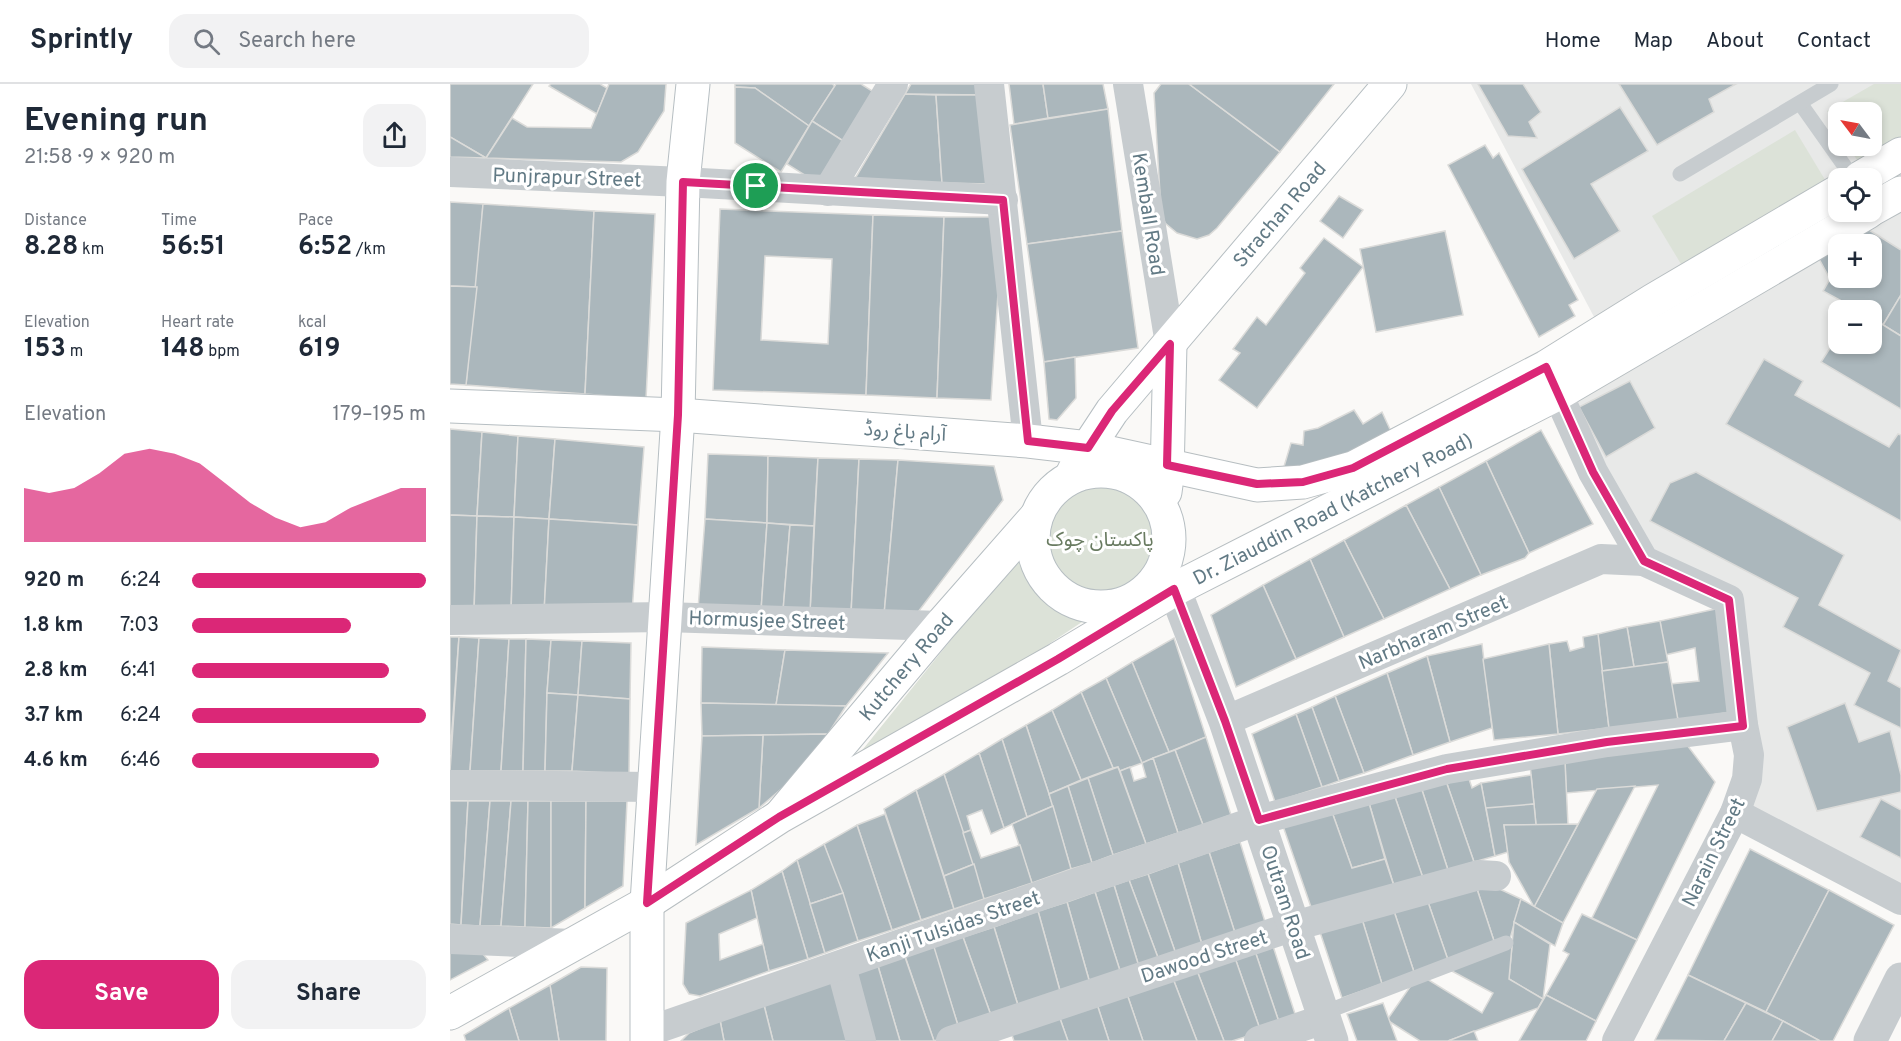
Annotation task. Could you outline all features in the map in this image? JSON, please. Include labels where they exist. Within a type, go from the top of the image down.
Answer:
[{"type":"main road","points":[[647,1036],[647,903],[678,415],[683,182],[693,84]]},
{"type":"main road","name":"Strachan Road","points":[[1071,477],[1112,411],[1390,84]]},
{"type":"main road","points":[[1877,168],[1901,154]]},
{"type":"main road","name":"Dr. Ziauddin Road (Katchery Road)","points":[[1882,203],[1901,193]]},
{"type":"main road","name":"Dr. Ziauddin Road (Katchery Road)","points":[[1353,468],[1552,380],[1652,301],[1828,197]]},
{"type":"main road","name":"Dr. Ziauddin Road (Katchery Road)","points":[[647,903],[779,817],[1058,659],[1169,575],[1552,380],[1848,222]]},
{"type":"main road","points":[[1162,508],[1167,465],[1170,344]]},
{"type":"main road","name":"آرام باغ روڈ","points":[[450,406],[678,415],[1028,441],[1088,448],[1257,484],[1303,482],[1353,468]]},
{"type":"main road","points":[[1106,471],[1121,474],[1148,489],[1162,508],[1169,530],[1169,575],[1159,574],[1145,592],[1125,603],[1103,608],[1080,605],[1060,595],[1045,580],[1035,561],[1032,539],[1035,518],[1045,499],[1071,477],[1088,472],[1106,471]]},
{"type":"main road","name":"Kutchery Road","points":[[779,817],[940,626],[1035,518]]},
{"type":"main road","points":[[450,1014],[647,903]]},
{"type":"street","points":[[828,191],[893,84]]},
{"type":"street","points":[[989,84],[1028,441]]},
{"type":"street","name":"Kemball Road","points":[[1128,84],[1170,344]]},
{"type":"street","name":"Punjrapur Street","points":[[450,172],[1003,200]]},
{"type":"street","points":[[1552,380],[1593,472],[1644,561]]},
{"type":"street","name":"Narbharam Street","points":[[1225,721],[1601,559],[1644,561]]},
{"type":"street","name":"Narain Street","points":[[1617,1041],[1735,813],[1747,779],[1749,755],[1743,726],[1729,600],[1644,561]]},
{"type":"street","name":"Outram Road","points":[[1169,575],[1225,721],[1326,1024]]},
{"type":"street","name":"Hormusjee Street","points":[[450,620],[665,616],[940,626]]},
{"type":"street","name":"Kanji Tulsidas Street","points":[[647,1036],[1259,820],[1447,769],[1607,742],[1743,726]]},
{"type":"street","points":[[450,785],[653,787]]},
{"type":"street","points":[[1735,813],[1901,900]]},
{"type":"street","name":"Dawood Street","points":[[951,1041],[1294,926],[1479,875],[1496,876]]},
{"type":"street","points":[[450,939],[572,944]]},
{"type":"street","points":[[841,966],[861,1041]]},
{"type":"street","points":[[1870,1041],[1901,979]]},
{"type":"street","points":[[1259,1041],[1326,1024]]},
{"type":"lane","points":[[1680,174],[1831,84]]},
{"type":"lane","points":[[1800,103],[1846,168]]},
{"type":"lane","points":[[1326,1024],[1506,943]]},
{"type":"shaded area","points":[[1471,84],[1901,84],[1901,900],[1735,813],[1747,779],[1729,600],[1644,561],[1559,393],[1602,332]]},
{"type":"green space","points":[[1874,84],[1901,84],[1901,138],[1882,149],[1882,102],[1843,102]]},
{"type":"green space","points":[[1795,130],[1827,183],[1684,269],[1652,216]]},
{"type":"green space","points":[[1854,156],[1871,156],[1859,163]]},
{"type":"green space","name":"پاکستان چوک","points":[[1106,471],[1141,482],[1160,507],[1168,532],[1168,545],[1162,570],[1155,581],[1135,598],[1103,608],[831,789],[1032,539],[1036,523],[1047,499],[1065,483]]},
{"type":"building","points":[[450,84],[533,84],[486,158],[450,137]]},
{"type":"building","points":[[551,84],[600,84],[607,88],[597,114],[549,86]]},
{"type":"building","points":[[609,84],[666,84],[664,111],[638,152],[621,162],[486,158],[512,118],[527,127],[591,128]]},
{"type":"building","points":[[735,84],[832,84],[835,86],[809,126],[755,88],[735,87]]},
{"type":"building","points":[[836,84],[861,84],[877,94],[848,144],[812,121]]},
{"type":"building","points":[[911,84],[981,84],[982,95],[905,94]]},
{"type":"building","points":[[1009,84],[1043,84],[1048,118],[1014,124]]},
{"type":"building","points":[[1043,84],[1103,84],[1108,109],[1048,118]]},
{"type":"building","points":[[1161,84],[1189,84],[1280,152],[1217,228],[1209,235],[1197,239],[1177,233],[1165,223],[1161,211],[1154,93]]},
{"type":"building","points":[[1189,84],[1334,84],[1280,152]]},
{"type":"building","points":[[1478,84],[1523,84],[1541,112],[1529,122],[1537,138],[1508,136]]},
{"type":"building","points":[[1619,84],[1736,84],[1709,99],[1714,112],[1657,145]]},
{"type":"building","points":[[735,87],[755,88],[809,126],[781,172],[735,143]]},
{"type":"building","points":[[905,94],[936,95],[942,183],[853,182]]},
{"type":"building","points":[[936,95],[982,95],[990,184],[942,183]]},
{"type":"building","points":[[1620,107],[1648,151],[1591,184],[1620,231],[1574,259],[1522,169]]},
{"type":"building","points":[[1108,109],[1122,231],[1027,244],[1010,125]]},
{"type":"building","points":[[812,121],[848,144],[822,186],[787,164]]},
{"type":"building","points":[[450,137],[486,158],[450,157]]},
{"type":"building","points":[[1485,145],[1493,158],[1499,153],[1578,300],[1569,305],[1575,316],[1539,337],[1448,165]]},
{"type":"building","points":[[1339,196],[1363,210],[1343,238],[1320,221]]},
{"type":"building","points":[[450,202],[483,204],[477,287],[450,286]]},
{"type":"building","points":[[483,204],[594,211],[585,394],[466,385]]},
{"type":"building","points":[[720,209],[873,215],[866,395],[713,390]],"holes":[[[765,256],[832,259],[828,344],[761,340]]]},
{"type":"building","points":[[594,211],[655,214],[646,399],[585,394]]},
{"type":"building","points":[[873,215],[944,217],[937,398],[866,395]]},
{"type":"building","points":[[944,217],[1003,217],[991,400],[937,398]]},
{"type":"building","points":[[1866,228],[1876,234],[1856,234]]},
{"type":"building","points":[[1122,231],[1138,348],[1044,362],[1027,244]]},
{"type":"building","points":[[1445,231],[1463,315],[1376,332],[1360,249]]},
{"type":"building","points":[[1324,238],[1363,267],[1257,408],[1219,380],[1240,353],[1233,349],[1257,317],[1266,325],[1305,273],[1300,268]]},
{"type":"building","points":[[1882,238],[1901,250],[1901,295],[1883,325],[1882,300],[1840,300],[1823,291],[1828,282],[1828,288],[1882,288]]},
{"type":"building","points":[[1828,251],[1828,275],[1818,257]]},
{"type":"building","points":[[450,286],[477,287],[466,385],[450,384]]},
{"type":"building","points":[[1901,295],[1901,336],[1883,325]]},
{"type":"building","points":[[1882,324],[1901,336],[1901,409],[1821,362],[1828,351],[1828,354],[1882,354]]},
{"type":"building","points":[[1075,357],[1076,398],[1057,420],[1049,419],[1044,362]]},
{"type":"building","points":[[1764,359],[1803,381],[1795,395],[1889,447],[1898,434],[1901,435],[1901,521],[1726,424]]},
{"type":"building","points":[[1630,381],[1655,428],[1606,457],[1579,407]]},
{"type":"building","points":[[1354,410],[1363,424],[1382,412],[1394,438],[1293,473],[1283,470],[1291,443],[1303,445],[1304,431],[1318,428]]},
{"type":"building","points":[[450,429],[482,432],[477,516],[450,515]]},
{"type":"building","points":[[1541,430],[1593,524],[1529,553],[1486,461]]},
{"type":"building","points":[[482,432],[518,436],[514,517],[477,516]]},
{"type":"building","points":[[518,436],[555,439],[549,519],[514,517]]},
{"type":"building","points":[[555,439],[644,447],[638,525],[549,519]]},
{"type":"building","points":[[708,454],[768,456],[767,523],[705,519]]},
{"type":"building","points":[[768,456],[818,458],[814,526],[767,523]]},
{"type":"building","points":[[818,458],[859,459],[851,614],[810,612]]},
{"type":"building","points":[[859,459],[898,460],[884,615],[851,614]]},
{"type":"building","points":[[898,460],[994,466],[1003,500],[915,616],[884,615]]},
{"type":"building","points":[[1486,461],[1529,553],[1525,558],[1481,575],[1439,487]]},
{"type":"building","points":[[1696,472],[1844,555],[1819,605],[1901,650],[1888,681],[1901,688],[1901,728],[1854,705],[1870,673],[1783,627],[1798,598],[1650,521],[1670,483]]},
{"type":"building","points":[[1439,487],[1481,575],[1450,589],[1406,505]]},
{"type":"building","points":[[1406,505],[1450,589],[1384,619],[1344,540]]},
{"type":"building","points":[[450,515],[477,516],[474,612],[450,612]]},
{"type":"building","points":[[477,516],[514,517],[511,612],[474,612]]},
{"type":"building","points":[[514,517],[549,519],[544,613],[511,612]]},
{"type":"building","points":[[549,519],[638,525],[632,613],[544,613]]},
{"type":"building","points":[[705,519],[767,523],[761,611],[698,609]]},
{"type":"building","points":[[767,523],[790,525],[783,611],[761,611]]},
{"type":"building","points":[[790,525],[814,526],[810,612],[783,611]]},
{"type":"building","points":[[1344,540],[1384,619],[1344,637],[1310,559]]},
{"type":"building","points":[[1310,559],[1344,637],[1296,659],[1263,585]]},
{"type":"building","points":[[1263,585],[1296,659],[1236,687],[1211,615]]},
{"type":"building","points":[[1720,608],[1732,712],[1678,720],[1670,684],[1699,681],[1695,648],[1665,655],[1660,621]]},
{"type":"building","points":[[1660,621],[1668,662],[1634,667],[1627,627]]},
{"type":"building","points":[[1627,627],[1634,667],[1602,671],[1598,634]]},
{"type":"building","points":[[1598,634],[1609,728],[1558,734],[1549,644],[1567,641],[1570,651],[1584,647],[1583,637]]},
{"type":"building","points":[[450,637],[459,637],[450,755]]},
{"type":"building","points":[[459,637],[479,638],[470,771],[450,771]]},
{"type":"building","points":[[479,638],[509,639],[501,771],[470,771]]},
{"type":"building","points":[[1174,638],[1206,737],[1169,752],[1132,662]]},
{"type":"building","points":[[509,639],[526,639],[523,771],[501,771]]},
{"type":"building","points":[[526,639],[551,640],[545,771],[523,771]]},
{"type":"building","points":[[551,640],[582,641],[578,695],[547,693]]},
{"type":"building","points":[[582,641],[631,643],[630,699],[578,695]]},
{"type":"building","points":[[1482,644],[1492,728],[1450,742],[1427,656]]},
{"type":"building","points":[[1549,644],[1558,734],[1494,740],[1483,659]]},
{"type":"building","points":[[702,647],[785,650],[776,705],[701,703]]},
{"type":"building","points":[[785,650],[888,653],[846,706],[776,705]]},
{"type":"building","points":[[1427,656],[1450,742],[1413,755],[1387,673]]},
{"type":"building","points":[[1132,662],[1169,752],[1142,763],[1106,678]]},
{"type":"building","points":[[1668,662],[1678,720],[1609,728],[1602,671]]},
{"type":"building","points":[[1387,673],[1413,755],[1364,773],[1335,696]]},
{"type":"building","points":[[1106,678],[1142,763],[1120,771],[1118,767],[1113,768],[1081,692]]},
{"type":"building","points":[[1081,692],[1113,768],[1081,780],[1052,710]]},
{"type":"building","points":[[547,693],[578,695],[572,771],[545,771]]},
{"type":"building","points":[[578,695],[630,699],[629,774],[572,771]]},
{"type":"building","points":[[1335,696],[1364,773],[1339,781],[1312,707]]},
{"type":"building","points":[[701,703],[846,706],[828,734],[702,736]]},
{"type":"building","points":[[1845,703],[1859,742],[1890,731],[1901,775],[1901,792],[1817,811],[1787,727]]},
{"type":"building","points":[[1312,707],[1339,781],[1322,787],[1296,714]]},
{"type":"building","points":[[1052,710],[1081,780],[1049,794],[1026,725]]},
{"type":"building","points":[[1296,714],[1322,787],[1275,802],[1252,734]]},
{"type":"building","points":[[1026,725],[1053,806],[1027,817],[1002,739]]},
{"type":"building","points":[[828,734],[793,779],[759,808],[763,735]]},
{"type":"building","points":[[763,735],[759,808],[696,845],[702,736]]},
{"type":"building","points":[[1206,737],[1231,815],[1203,825],[1175,750]]},
{"type":"building","points":[[1002,739],[1027,817],[1004,828],[979,753]]},
{"type":"building","points":[[1684,741],[1715,782],[1637,940],[1592,918],[1658,785],[1566,793],[1565,761]]},
{"type":"building","points":[[1175,750],[1203,825],[1178,833],[1153,758]]},
{"type":"building","points":[[979,753],[1004,828],[991,834],[982,810],[967,816],[971,830],[963,833],[944,774]]},
{"type":"building","points":[[1153,758],[1178,833],[1146,844],[1120,771],[1130,767],[1134,781],[1146,777],[1142,763]]},
{"type":"building","points":[[1565,761],[1568,825],[1536,825],[1530,764]]},
{"type":"building","points":[[1118,767],[1146,844],[1113,855],[1088,778]]},
{"type":"building","points":[[944,774],[974,864],[944,876],[916,790]]},
{"type":"building","points":[[1531,775],[1534,804],[1486,811],[1481,783]]},
{"type":"building","points":[[1468,776],[1472,788],[1481,783],[1495,856],[1474,862],[1446,781]]},
{"type":"building","points":[[1088,778],[1113,855],[1092,863],[1068,786]]},
{"type":"building","points":[[1446,781],[1474,862],[1448,870],[1421,787]]},
{"type":"building","points":[[1068,786],[1092,863],[1071,869],[1049,794]]},
{"type":"building","points":[[1635,786],[1563,923],[1534,907],[1597,789]]},
{"type":"building","points":[[1421,787],[1448,870],[1423,878],[1394,794]]},
{"type":"building","points":[[916,790],[954,909],[921,920],[884,809]]},
{"type":"building","points":[[1394,794],[1423,878],[1394,886],[1369,803]]},
{"type":"building","points":[[1881,799],[1901,810],[1901,858],[1860,837]]},
{"type":"building","points":[[450,801],[468,801],[461,925],[450,924]]},
{"type":"building","points":[[468,801],[490,801],[480,926],[461,925]]},
{"type":"building","points":[[490,801],[511,801],[501,926],[480,926]]},
{"type":"building","points":[[511,801],[528,801],[525,927],[501,926]]},
{"type":"building","points":[[528,801],[551,801],[551,928],[525,927]]},
{"type":"building","points":[[551,801],[586,801],[585,908],[551,928]]},
{"type":"building","points":[[586,801],[627,801],[623,886],[585,908]]},
{"type":"building","points":[[1369,803],[1385,859],[1352,868],[1332,812]]},
{"type":"building","points":[[1534,804],[1536,825],[1504,825],[1508,852],[1495,856],[1486,808]]},
{"type":"building","points":[[1053,806],[1071,869],[1032,883],[1012,824]]},
{"type":"building","points":[[1332,812],[1352,868],[1385,859],[1394,886],[1312,910],[1283,826]]},
{"type":"building","points":[[885,814],[921,920],[892,930],[857,825]]},
{"type":"building","points":[[1578,824],[1534,907],[1509,862],[1504,825]]},
{"type":"building","points":[[857,825],[892,930],[858,941],[824,844]]},
{"type":"building","points":[[971,830],[981,858],[1020,845],[1032,883],[984,899],[963,833]]},
{"type":"building","points":[[1240,842],[1266,925],[1236,936],[1209,852]]},
{"type":"building","points":[[824,844],[843,893],[810,904],[797,860]]},
{"type":"building","points":[[1750,849],[1829,890],[1766,1012],[1688,975]]},
{"type":"building","points":[[1209,852],[1236,936],[1203,948],[1178,863]]},
{"type":"building","points":[[797,860],[825,953],[808,959],[782,871]]},
{"type":"building","points":[[1178,863],[1203,948],[1177,957],[1148,874]]},
{"type":"building","points":[[974,864],[984,899],[954,909],[944,876]]},
{"type":"building","points":[[782,871],[808,959],[769,971],[751,890]]},
{"type":"building","points":[[1148,874],[1177,957],[1160,963],[1129,880]]},
{"type":"building","points":[[1129,880],[1160,963],[1140,970],[1114,885]]},
{"type":"building","points":[[1114,885],[1140,970],[1122,977],[1095,892]]},
{"type":"building","points":[[1491,885],[1521,899],[1510,939],[1495,944],[1477,889]]},
{"type":"building","points":[[1477,889],[1495,944],[1448,960],[1428,902]]},
{"type":"building","points":[[751,890],[757,918],[719,934],[720,960],[763,944],[769,971],[700,996],[689,994],[683,984],[686,923]]},
{"type":"building","points":[[1829,890],[1894,925],[1833,1041],[1820,1041],[1766,1012]]},
{"type":"building","points":[[1095,892],[1122,977],[1091,987],[1067,902]]},
{"type":"building","points":[[843,893],[858,941],[825,953],[810,904]]},
{"type":"building","points":[[1521,899],[1563,923],[1555,946],[1514,922]]},
{"type":"building","points":[[1067,902],[1091,987],[1062,998],[1038,911]]},
{"type":"building","points":[[1428,902],[1448,960],[1414,972],[1394,911]]},
{"type":"building","points":[[1038,911],[1062,998],[1020,1012],[994,927]]},
{"type":"building","points":[[1394,911],[1414,972],[1382,984],[1362,919]]},
{"type":"building","points":[[1582,914],[1637,940],[1596,1021],[1546,995],[1569,954],[1563,951]]},
{"type":"building","points":[[1362,919],[1382,984],[1342,998],[1320,932]]},
{"type":"building","points":[[1514,922],[1550,944],[1543,999],[1509,979]]},
{"type":"building","points":[[994,927],[1020,1012],[993,1021],[963,937]]},
{"type":"building","points":[[963,937],[993,1021],[960,1032],[933,946]]},
{"type":"building","points":[[1272,943],[1297,1020],[1280,1025],[1254,948]]},
{"type":"building","points":[[1512,946],[1509,979],[1543,999],[1538,1008],[1448,1041],[1420,1041],[1387,1020],[1419,974],[1482,1013],[1493,993],[1450,970]]},
{"type":"building","points":[[934,947],[960,1032],[934,1041],[905,956]]},
{"type":"building","points":[[450,948],[478,948],[488,960],[450,980]]},
{"type":"building","points":[[1254,948],[1280,1025],[1261,1032],[1234,955]]},
{"type":"building","points":[[1234,955],[1261,1032],[1232,1041],[1224,1041],[1196,968]]},
{"type":"building","points":[[905,957],[934,1041],[900,1041],[878,966]]},
{"type":"building","points":[[878,966],[900,1041],[867,1041],[852,975]]},
{"type":"building","points":[[581,967],[607,968],[606,1041],[559,1041],[550,985]]},
{"type":"building","points":[[1196,968],[1224,1041],[1197,1041],[1172,976]]},
{"type":"building","points":[[1688,975],[1746,1003],[1724,1041],[1655,1040]]},
{"type":"building","points":[[1172,976],[1197,1041],[1143,1041],[1126,991]]},
{"type":"building","points":[[837,980],[854,1041],[773,1041],[764,1005]]},
{"type":"building","points":[[550,985],[559,1041],[519,1041],[509,1008]]},
{"type":"building","points":[[1126,991],[1143,1041],[1109,1041],[1096,1001]]},
{"type":"building","points":[[1546,995],[1596,1021],[1586,1041],[1519,1041]]},
{"type":"building","points":[[1096,1001],[1109,1041],[1068,1041],[1058,1013]]},
{"type":"building","points":[[1383,1003],[1397,1041],[1357,1041],[1347,1014]]},
{"type":"building","points":[[1746,1003],[1783,1021],[1772,1041],[1724,1041]]},
{"type":"building","points":[[764,1005],[773,1041],[724,1041],[720,1020]]},
{"type":"building","points":[[509,1008],[519,1041],[466,1041],[464,1035]]},
{"type":"building","points":[[1058,1013],[1068,1041],[1014,1041],[1010,1029]]},
{"type":"building","points":[[720,1020],[724,1041],[681,1041],[689,1033]]},
{"type":"building","points":[[1783,1021],[1820,1041],[1772,1041]]},
{"type":"building","points":[[1474,1031],[1478,1041],[1448,1041]]},
{"type":"route","points":[[683,182],[756,186],[1003,200],[1028,441],[1088,448],[1112,411],[1170,344],[1167,465],[1257,484],[1303,482],[1353,468],[1546,367],[1593,472],[1644,561],[1729,600],[1743,726],[1607,742],[1447,769],[1259,820],[1225,721],[1174,589],[1058,659],[779,817],[647,903],[678,415],[683,182]]}]
